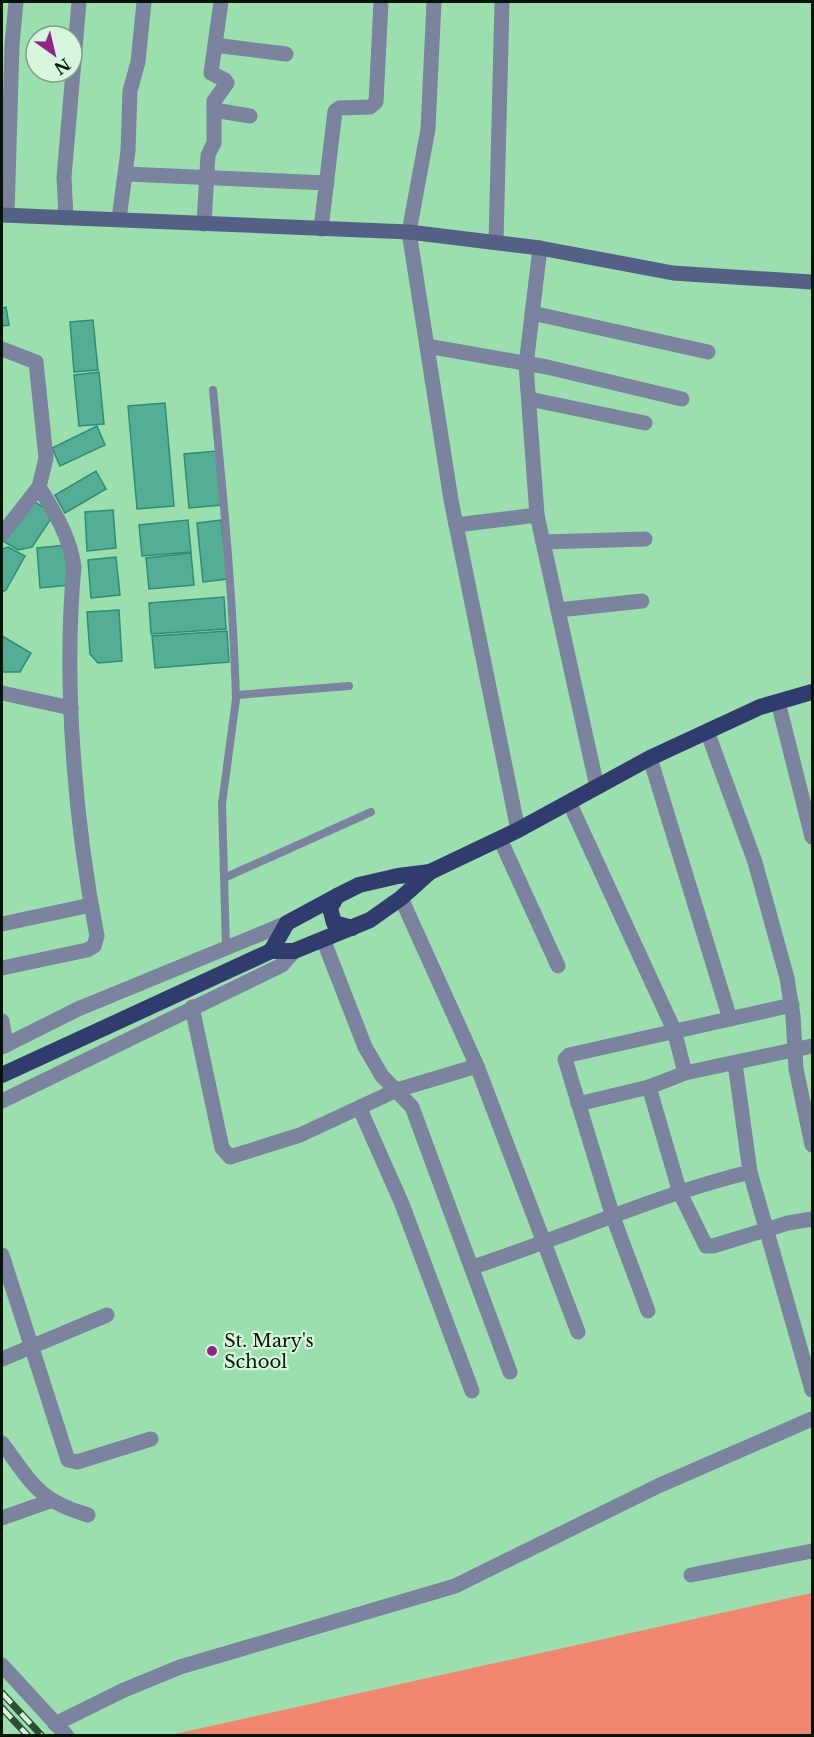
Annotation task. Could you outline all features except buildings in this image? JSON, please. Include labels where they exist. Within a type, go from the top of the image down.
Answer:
[{"type":"highway","points":[[2,1075],[271,951],[294,951],[370,920],[430,873],[518,830],[650,758],[760,707],[813,693]]},
{"type":"highway","points":[[271,951],[287,923],[359,885],[398,876],[430,873]]},
{"type":"highway","points":[[337,896],[330,908],[332,918],[334,922],[352,928]]},
{"type":"main road","points":[[4,215],[409,232],[540,248],[673,273],[813,282]]},
{"type":"street","points":[[4,215],[7,45],[16,2]]},
{"type":"street","points":[[66,218],[64,177],[80,2]]},
{"type":"street","points":[[119,219],[126,174],[130,91],[138,62],[144,2]]},
{"type":"street","points":[[204,224],[208,155],[214,143],[215,98],[227,83],[211,73],[221,2]]},
{"type":"street","points":[[321,229],[336,110],[370,107],[376,102],[381,2]]},
{"type":"street","points":[[434,2],[428,129],[409,232],[456,525],[518,830]]},
{"type":"street","points":[[496,242],[502,2]]},
{"type":"street","points":[[215,45],[286,54]]},
{"type":"street","points":[[214,110],[250,116]]},
{"type":"street","points":[[126,174],[207,180],[327,183]]},
{"type":"street","points":[[540,248],[526,365],[537,515],[597,787]]},
{"type":"street","points":[[532,313],[708,352]]},
{"type":"street","points":[[427,346],[547,367],[682,399]]},
{"type":"street","points":[[2,349],[36,362],[46,458],[39,487],[2,534]]},
{"type":"street","points":[[529,399],[645,423]]},
{"type":"street","points":[[2,968],[94,946],[97,936],[91,905],[71,708],[74,567],[71,549],[39,487]]},
{"type":"street","points":[[456,525],[537,515]]},
{"type":"street","points":[[543,542],[645,539]]},
{"type":"street","points":[[558,610],[642,601]]},
{"type":"street","points":[[2,693],[71,708]]},
{"type":"street","points":[[778,702],[810,817],[813,837]]},
{"type":"street","points":[[707,731],[755,862],[792,1005],[796,1069],[813,1145]]},
{"type":"street","points":[[650,758],[730,1018]]},
{"type":"street","points":[[569,802],[674,1030],[685,1072]]},
{"type":"street","points":[[500,839],[558,966]]},
{"type":"street","points":[[401,898],[477,1066],[578,1332]]},
{"type":"street","points":[[2,924],[91,905]]},
{"type":"street","points":[[2,1021],[4,1046],[78,1009],[287,923]]},
{"type":"street","points":[[323,939],[365,1047],[382,1076],[412,1107],[510,1372]]},
{"type":"street","points":[[2,1101],[103,1054],[192,1007],[282,965],[294,951]]},
{"type":"street","points":[[648,1311],[613,1217],[564,1062],[567,1056],[792,1005]]},
{"type":"street","points":[[192,1007],[222,1149],[230,1157],[300,1136],[397,1090],[477,1066]]},
{"type":"street","points":[[578,1104],[649,1087],[685,1072],[813,1046]]},
{"type":"street","points":[[735,1063],[750,1172],[813,1390]]},
{"type":"street","points":[[649,1087],[680,1192],[706,1246],[813,1219]]},
{"type":"street","points":[[360,1109],[402,1204],[472,1391]]},
{"type":"street","points":[[473,1267],[545,1244],[680,1192],[750,1172]]},
{"type":"street","points":[[2,1255],[68,1460],[77,1462],[151,1439]]},
{"type":"street","points":[[2,1359],[107,1315]]},
{"type":"street","points":[[55,1724],[124,1690],[180,1667],[455,1587],[658,1486],[813,1419]]},
{"type":"street","points":[[2,1443],[35,1487],[50,1501],[88,1515]]},
{"type":"street","points":[[2,1518],[50,1501]]},
{"type":"street","points":[[691,1575],[813,1551]]},
{"type":"street","points":[[2,1665],[67,1736]]},
{"type":"lane","points":[[213,390],[232,599],[236,695],[222,804],[226,947]]},
{"type":"lane","points":[[236,695],[349,686]]},
{"type":"lane","points":[[224,878],[371,812]]},
{"type":"shaded area","points":[[812,1593],[812,1735],[170,1735]]},
{"type":"railway","points":[[2,1693],[42,1736]]},
{"type":"railway","points":[[2,1708],[28,1736]]},
{"type":"place","name":"St. Mary's School","points":[[212,1351]]}]
